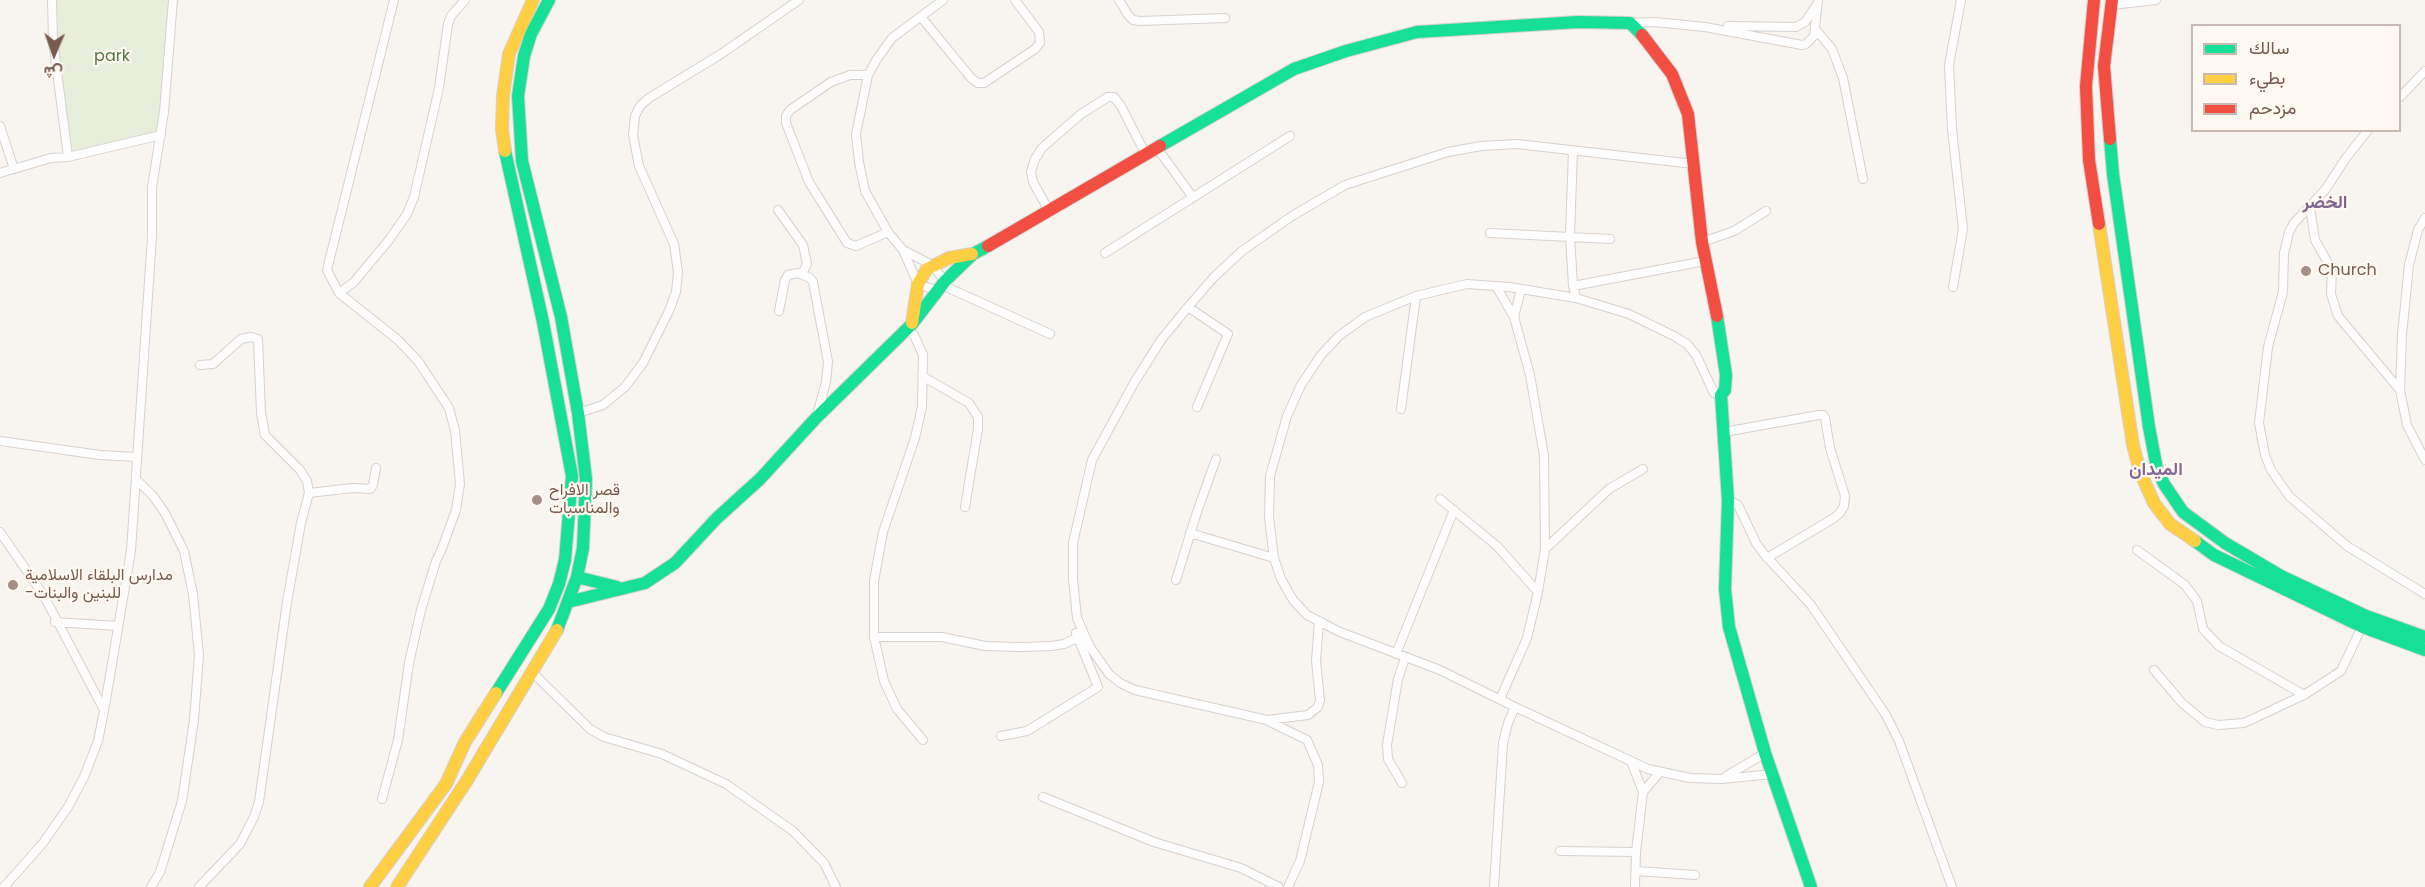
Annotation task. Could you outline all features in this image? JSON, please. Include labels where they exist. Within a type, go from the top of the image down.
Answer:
[{"type":"main road","points":[[370,887],[446,784],[465,742],[549,609],[565,560],[572,476],[546,333],[507,161],[502,129],[503,96],[509,54],[533,0]]},
{"type":"main road","points":[[397,887],[463,787],[531,670],[555,634],[577,577],[583,548],[587,504],[578,414],[561,317],[522,160],[518,114],[520,74],[531,34],[549,0]]},
{"type":"main road","points":[[2425,637],[2364,621],[2280,576],[2199,526],[2183,512],[2164,484],[2157,469],[2149,427],[2113,174],[2104,66],[2112,2],[2094,3],[2086,86],[2090,160],[2133,445],[2140,472],[2154,503],[2170,524],[2214,555],[2425,650]]},
{"type":"main road","points":[[568,602],[645,583],[675,563],[717,518],[760,479],[816,418],[909,327],[942,285],[973,254],[1294,69],[1346,51],[1417,32],[1578,22],[1630,23],[1646,39],[1672,74],[1688,114],[1702,242],[1722,339],[1725,390],[1721,395],[1728,500],[1725,589],[1729,627],[1766,753],[1811,887]]},
{"type":"main road","points":[[507,161],[522,160]]},
{"type":"main road","points":[[909,327],[918,284],[923,274],[932,265],[949,258],[973,254]]},
{"type":"main road","points":[[577,577],[618,588]]},
{"type":"main road","points":[[483,715],[500,725]]},
{"type":"street","points":[[52,0],[54,47],[69,157]]},
{"type":"street","points":[[4,887],[43,843],[68,807],[84,777],[98,741],[104,711],[130,550],[152,236],[152,188],[161,135],[173,0]]},
{"type":"street","points":[[382,799],[398,740],[409,663],[421,610],[436,561],[456,510],[460,484],[455,431],[449,408],[418,361],[398,340],[339,293],[328,275],[327,265],[343,210],[394,0]]},
{"type":"street","points":[[339,293],[354,282],[389,240],[414,197],[439,88],[448,24],[451,16],[465,0]]},
{"type":"street","points":[[578,414],[603,405],[625,387],[643,363],[676,292],[678,272],[674,244],[639,166],[633,135],[635,116],[640,106],[799,0]]},
{"type":"street","points":[[943,0],[892,38],[868,75],[856,134],[865,190],[888,232],[903,250],[918,284],[942,285],[1050,333]]},
{"type":"street","points":[[921,17],[972,79],[978,83],[984,83],[1035,49],[1040,43],[1039,32],[1015,0]]},
{"type":"street","points":[[1119,0],[1133,20],[1225,18]]},
{"type":"street","points":[[1953,287],[1963,229],[1952,129],[1950,65],[1961,0]]},
{"type":"street","points":[[2112,2],[2156,0]]},
{"type":"street","points":[[1630,23],[1655,22],[1706,27],[1789,29],[1805,22],[1817,3]]},
{"type":"street","points":[[1706,27],[1802,45],[1811,41],[1816,30],[1817,3]]},
{"type":"street","points":[[1816,30],[1832,49],[1845,84],[1863,179]]},
{"type":"street","points":[[2401,96],[2425,71]]},
{"type":"street","points":[[868,75],[850,75],[831,82],[790,110],[786,116],[786,123],[810,182],[847,243],[856,246],[888,232]]},
{"type":"street","points":[[1048,209],[1033,182],[1031,172],[1035,159],[1042,148],[1081,114],[1108,97],[1114,97],[1121,105],[1151,151],[1192,196]]},
{"type":"street","points":[[0,126],[14,169]]},
{"type":"street","points":[[2367,132],[2310,208],[2294,223],[2286,242],[2283,292],[2268,348],[2259,407],[2259,423],[2265,455],[2279,484],[2312,518],[2366,559],[2425,594]]},
{"type":"street","points":[[0,173],[51,158],[69,157],[161,135]]},
{"type":"street","points":[[1105,253],[1290,136]]},
{"type":"street","points":[[1001,736],[1027,731],[1098,687],[1077,638],[1072,543],[1092,460],[1134,383],[1161,340],[1214,277],[1242,251],[1292,216],[1345,185],[1448,152],[1481,146],[1517,144],[1694,164]]},
{"type":"street","points":[[1573,150],[1570,236],[1573,286],[1576,298]]},
{"type":"street","points":[[2310,208],[2316,240],[2332,270],[2331,294],[2338,316],[2400,390]]},
{"type":"street","points":[[778,210],[803,245],[807,264],[802,274]]},
{"type":"street","points":[[1702,242],[1734,231],[1766,211]]},
{"type":"street","points":[[2425,218],[2418,230],[2409,265],[2402,335],[2400,390],[2407,425],[2425,460]]},
{"type":"street","points":[[1490,233],[1610,240]]},
{"type":"street","points":[[903,250],[932,265],[942,285]]},
{"type":"street","points":[[1573,286],[1705,261]]},
{"type":"street","points":[[779,311],[788,275],[802,274],[813,282],[828,362],[826,382],[816,418]]},
{"type":"street","points":[[1721,395],[1714,393],[1696,355],[1680,340],[1629,314],[1576,298],[1496,286],[1467,284],[1416,296],[1365,317],[1339,336],[1321,355],[1301,386],[1287,416],[1270,476],[1269,518],[1274,558],[1281,579],[1293,600],[1307,615],[1340,632],[1440,670],[1631,761],[1660,772],[1690,778],[1722,779],[1773,774]]},
{"type":"street","points":[[1496,286],[1514,317],[1530,375],[1544,456],[1545,549],[1527,638],[1500,699]]},
{"type":"street","points":[[1514,317],[1521,289]]},
{"type":"street","points":[[1401,409],[1416,296]]},
{"type":"street","points":[[1188,307],[1228,334],[1197,407]]},
{"type":"street","points":[[909,327],[920,345],[922,355],[922,407],[918,428],[883,532],[876,572],[874,637],[884,681],[897,709],[923,740]]},
{"type":"street","points":[[199,887],[240,844],[254,818],[259,802],[290,583],[309,493],[307,481],[300,470],[265,435],[261,413],[258,339],[244,338],[213,364],[200,365]]},
{"type":"street","points":[[922,376],[969,403],[978,417],[965,507]]},
{"type":"street","points":[[1724,432],[1819,415],[1825,418],[1830,448],[1845,496],[1844,506],[1834,518],[1767,558]]},
{"type":"street","points":[[0,441],[100,455],[136,457]]},
{"type":"street","points":[[1176,580],[1216,459]]},
{"type":"street","points":[[309,493],[353,488],[370,489],[376,468]]},
{"type":"street","points":[[1545,549],[1609,489],[1643,469]]},
{"type":"street","points":[[136,480],[153,496],[165,513],[184,551],[193,594],[199,655],[194,720],[182,801],[160,872],[151,887]]},
{"type":"street","points":[[1440,499],[1497,546],[1538,592]]},
{"type":"street","points":[[1728,500],[1738,505],[1756,543],[1767,558],[1811,604],[1886,715],[1899,741],[1952,887]]},
{"type":"street","points":[[1396,654],[1454,510]]},
{"type":"street","points":[[0,532],[44,596],[55,622],[104,711]]},
{"type":"street","points":[[1190,533],[1274,558]]},
{"type":"street","points":[[2137,550],[2185,585],[2197,601],[2203,629],[2219,646],[2304,695]]},
{"type":"street","points":[[1077,618],[1090,647],[1109,674],[1120,683],[1135,690],[1267,720],[1307,740],[1318,765],[1319,782],[1299,861],[1288,887]]},
{"type":"street","points":[[1267,720],[1308,715],[1318,707],[1320,700],[1316,662],[1319,621]]},
{"type":"street","points":[[2154,670],[2182,703],[2205,722],[2218,725],[2244,723],[2304,695],[2341,671],[2364,621]]},
{"type":"street","points":[[55,622],[118,626]]},
{"type":"street","points":[[874,637],[942,637],[986,646],[1021,647],[1064,644],[1077,638]]},
{"type":"street","points":[[1402,783],[1388,759],[1387,745],[1398,679],[1405,658]]},
{"type":"street","points":[[531,670],[590,729],[604,737],[662,754],[726,784],[793,831],[824,863],[836,887]]},
{"type":"street","points":[[1494,887],[1503,743],[1515,707]]},
{"type":"street","points":[[1722,779],[1766,753]]},
{"type":"street","points":[[1631,761],[1643,792],[1636,852],[1635,887]]},
{"type":"street","points":[[1643,792],[1660,772]]},
{"type":"street","points":[[1043,796],[1154,842],[1241,868],[1279,887]]},
{"type":"street","points":[[1560,851],[1636,852]]},
{"type":"street","points":[[1635,871],[1695,875]]},
{"type":"green space","name":"park","points":[[52,0],[173,0],[161,135],[68,157]]},
{"type":"traffic: fast","points":[[549,0],[531,34],[524,56],[518,96],[522,161],[561,317],[578,413],[586,479],[583,548],[577,577],[557,630]]},
{"type":"traffic: fast","points":[[1160,146],[1294,69],[1346,51],[1417,32],[1578,22],[1630,23],[1642,35]]},
{"type":"traffic: fast","points":[[2110,139],[2149,427],[2157,469],[2164,484],[2183,512],[2225,543],[2281,576],[2366,616],[2425,637]]},
{"type":"traffic: fast","points":[[496,693],[549,609],[559,584],[565,560],[572,476],[543,322],[505,151]]},
{"type":"traffic: fast","points":[[568,602],[645,583],[675,563],[717,518],[760,479],[816,418],[912,324],[945,281],[973,254],[988,246]]},
{"type":"traffic: fast","points":[[1717,316],[1726,375],[1725,390],[1721,395],[1728,500],[1725,589],[1729,627],[1765,753],[1811,887]]},
{"type":"traffic: fast","points":[[2195,541],[2214,555],[2363,627],[2425,650]]},
{"type":"traffic: fast","points":[[577,577],[617,587]]},
{"type":"traffic: slow","points":[[505,151],[502,129],[503,96],[509,54],[533,0]]},
{"type":"traffic: slow","points":[[2099,224],[2133,445],[2140,472],[2154,503],[2170,524],[2195,541]]},
{"type":"traffic: slow","points":[[912,323],[918,284],[927,269],[949,258],[972,254]]},
{"type":"traffic: slow","points":[[397,887],[466,782],[557,630]]},
{"type":"traffic: slow","points":[[370,887],[446,784],[465,742],[496,693]]},
{"type":"traffic: jam","points":[[2094,0],[2086,86],[2089,160],[2099,224]]},
{"type":"traffic: jam","points":[[2110,139],[2104,66],[2112,0]]},
{"type":"traffic: jam","points":[[1642,35],[1672,74],[1688,114],[1702,242],[1717,316]]},
{"type":"traffic: jam","points":[[988,246],[1160,146]]},
{"type":"place","name":"Church","points":[[2306,271]]},
{"type":"place","name":"قصر الافراح والمناسبات","points":[[537,500]]},
{"type":"place","name":"مدارس البلقاء الاسلامية -للبنين والبنات","points":[[13,585]]},
{"type":"district","name":"الخضر","points":[[2325,203]]},
{"type":"district","name":"الميدان","points":[[2156,470]]}]
